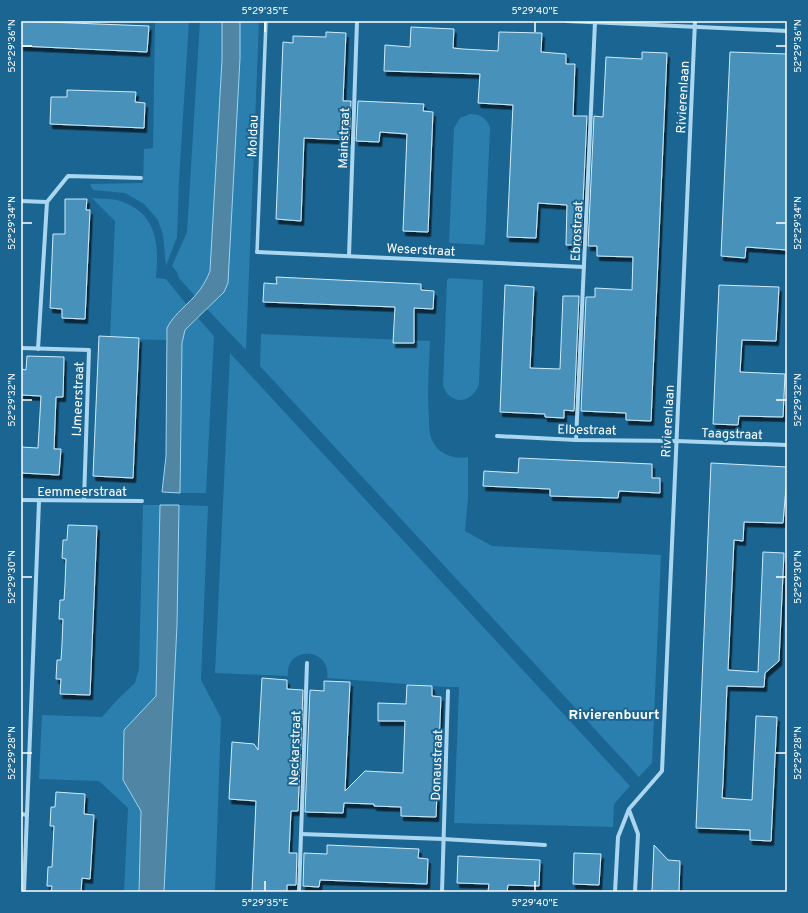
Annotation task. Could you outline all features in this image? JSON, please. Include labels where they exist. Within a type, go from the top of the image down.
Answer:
[{"type":"street","name":"Moldau","points":[[257,252],[266,21]]},
{"type":"street","name":"Mainstraat","points":[[349,256],[357,21]]},
{"type":"street","points":[[567,21],[787,31]]},
{"type":"street","name":"Rivierenlaan","points":[[615,892],[618,837],[629,809],[662,771],[695,21]]},
{"type":"street","name":"Ebrostraat","points":[[576,440],[595,22]]},
{"type":"street","points":[[38,349],[47,202],[68,176],[141,178]]},
{"type":"street","points":[[21,201],[47,202]]},
{"type":"street","name":"Weserstraat","points":[[257,252],[584,267]]},
{"type":"street","name":"IJmeerstraat","points":[[21,348],[89,350],[84,500]]},
{"type":"street","name":"Elbestraat","points":[[497,436],[576,440],[676,441]]},
{"type":"street","name":"Taagstraat","points":[[676,441],[787,445]]},
{"type":"street","name":"Eemmeerstraat","points":[[21,500],[142,501]]},
{"type":"street","points":[[24,892],[39,501]]},
{"type":"street","name":"Neckarstraat","points":[[299,892],[307,663]]},
{"type":"street","name":"Donaustraat","points":[[442,892],[448,691]]},
{"type":"street","points":[[629,809],[638,834],[635,892]]},
{"type":"street","points":[[21,814],[27,815]]},
{"type":"street","points":[[301,834],[443,839],[545,845]]},
{"type":"shaded area","points":[[155,21],[189,21],[177,237],[166,266],[163,235],[158,220],[144,204],[125,193],[93,190],[90,184],[143,183],[144,149],[153,148]]},
{"type":"shaded area","points":[[200,21],[222,21],[222,60],[210,271],[207,280],[195,296],[179,278],[177,272],[172,266],[187,232]]},
{"type":"shaded area","points":[[222,21],[240,21],[240,58],[228,283],[224,292],[185,330],[182,343],[180,493],[162,492],[166,456],[167,328],[176,315],[191,301],[203,285],[210,271],[222,60]]},
{"type":"shaded area","points":[[240,21],[259,21],[246,350],[207,309],[224,292],[240,58]]},
{"type":"shaded area","points":[[470,114],[483,117],[490,128],[484,245],[449,242],[454,128],[460,118]]},
{"type":"shaded area","points":[[92,198],[112,199],[123,202],[135,208],[150,223],[156,243],[156,278],[166,279],[187,305],[172,320],[167,340],[110,339],[115,221]]},
{"type":"shaded area","points":[[449,278],[483,281],[479,384],[472,396],[461,400],[450,397],[443,385],[447,280]]},
{"type":"shaded area","points":[[198,318],[214,336],[206,493],[180,493],[182,343],[185,330]]},
{"type":"shaded area","points":[[261,334],[430,341],[428,409],[430,432],[435,445],[442,452],[457,458],[468,457],[468,498],[465,531],[492,546],[661,555],[652,763],[639,777],[260,366]]},
{"type":"shaded area","points":[[230,353],[630,786],[614,804],[613,827],[454,823],[459,687],[327,678],[327,668],[323,660],[308,654],[300,655],[294,659],[289,666],[288,676],[215,673]]},
{"type":"shaded area","points":[[143,505],[160,505],[156,696],[124,730],[123,780],[141,811],[139,892],[124,892],[128,808],[99,781],[39,779],[42,715],[102,717],[135,683],[139,669]]},
{"type":"shaded area","points":[[160,505],[179,505],[177,625],[164,892],[139,892],[141,811],[123,780],[124,730],[156,696]]},
{"type":"shaded area","points":[[179,505],[208,506],[201,680],[221,718],[215,892],[164,892],[177,625]]},
{"type":"building","points":[[21,21],[149,26],[147,52],[21,46]]},
{"type":"building","points":[[411,27],[454,29],[453,48],[498,51],[499,32],[542,33],[541,52],[566,54],[566,64],[575,64],[573,116],[587,116],[581,245],[566,245],[567,205],[538,203],[536,238],[507,237],[513,105],[478,103],[480,74],[384,71],[385,45],[410,47]]},
{"type":"building","points":[[326,32],[346,33],[343,101],[351,101],[349,140],[304,138],[301,221],[276,219],[283,42],[293,43],[293,36],[326,37]]},
{"type":"building","points":[[642,52],[667,53],[651,421],[626,420],[626,413],[581,411],[586,297],[595,297],[595,288],[632,290],[633,257],[597,256],[597,246],[588,246],[594,116],[603,117],[606,57],[642,59]]},
{"type":"building","points":[[730,52],[787,54],[787,250],[746,247],[745,258],[721,256]]},
{"type":"building","points":[[67,90],[136,92],[135,102],[145,103],[144,128],[50,124],[51,97],[67,97]]},
{"type":"building","points":[[358,101],[424,104],[423,111],[433,112],[428,232],[403,231],[407,134],[380,132],[379,142],[356,141]]},
{"type":"building","points":[[65,199],[87,199],[86,210],[90,210],[85,319],[62,318],[62,309],[50,308],[53,234],[65,234]]},
{"type":"building","points":[[276,277],[421,284],[421,290],[434,291],[433,309],[414,308],[414,343],[393,343],[395,307],[263,302],[264,283],[277,284]]},
{"type":"building","points":[[505,285],[534,287],[530,368],[560,369],[563,296],[579,296],[574,411],[564,410],[564,418],[545,417],[545,414],[500,412]]},
{"type":"building","points":[[719,285],[779,287],[776,341],[742,340],[740,372],[785,374],[783,417],[739,416],[738,425],[713,424]]},
{"type":"building","points":[[99,336],[139,338],[133,478],[93,476]]},
{"type":"building","points":[[27,356],[64,357],[63,397],[56,397],[54,449],[61,449],[59,475],[21,473],[21,447],[38,448],[41,396],[21,395],[21,369],[26,370]]},
{"type":"building","points":[[519,458],[652,464],[652,478],[660,478],[660,493],[619,491],[618,498],[550,496],[550,489],[483,486],[484,471],[518,473]]},
{"type":"building","points":[[711,463],[787,467],[787,489],[786,488],[783,523],[744,522],[743,541],[734,540],[728,670],[758,672],[763,552],[784,553],[779,661],[765,673],[764,687],[727,686],[722,798],[752,800],[756,716],[777,717],[771,841],[750,840],[750,830],[696,828]]},
{"type":"building","points":[[68,525],[97,526],[90,695],[60,694],[61,679],[56,679],[57,660],[61,660],[62,644],[63,619],[59,619],[60,600],[64,600],[65,584],[66,559],[62,558],[63,540],[67,540]]},
{"type":"building","points":[[262,678],[287,680],[287,689],[303,690],[298,811],[291,811],[289,853],[297,853],[296,885],[287,885],[287,892],[252,892],[256,801],[229,799],[232,742],[254,744],[258,750]]},
{"type":"building","points":[[324,681],[350,682],[345,791],[365,771],[403,773],[405,721],[378,721],[378,703],[406,704],[407,685],[432,686],[432,696],[441,697],[436,817],[401,816],[401,807],[374,806],[374,804],[344,803],[343,813],[305,812],[310,690],[324,691]]},
{"type":"building","points":[[56,792],[85,794],[84,814],[94,815],[90,879],[82,878],[81,892],[51,892],[52,886],[47,886],[48,867],[52,867],[54,826],[50,826],[51,807],[55,807]]},
{"type":"building","points":[[327,845],[419,849],[418,858],[428,859],[427,884],[320,880],[319,887],[303,886],[304,853],[327,854]]},
{"type":"building","points":[[654,845],[668,860],[680,861],[679,892],[652,891]]},
{"type":"building","points":[[574,853],[601,854],[599,885],[573,884]]},
{"type":"building","points":[[458,856],[540,860],[539,886],[508,885],[507,892],[488,892],[489,884],[457,883]]},
{"type":"district","name":"Rivierenbuurt","points":[[614,714]]}]
